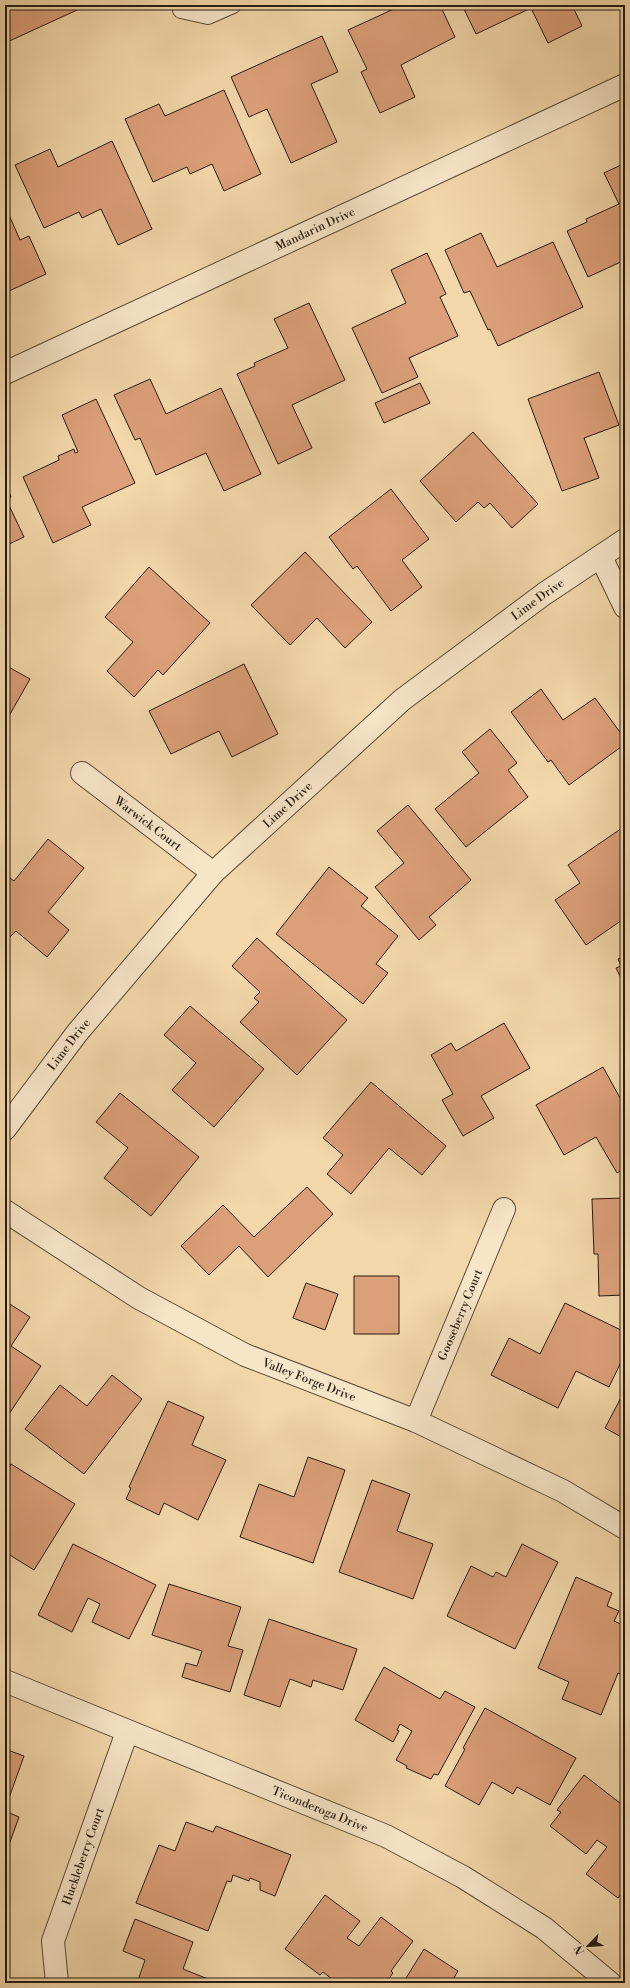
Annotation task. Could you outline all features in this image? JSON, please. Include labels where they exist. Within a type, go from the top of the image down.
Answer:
[{"type":"street","name":"Mandarin Drive","points":[[5,373],[625,85]]},
{"type":"street","name":"Lime Drive","points":[[5,1129],[77,1034],[213,873],[402,700],[544,594],[625,540]]},
{"type":"street","points":[[601,557],[625,607]]},
{"type":"street","name":"Warwick Court","points":[[82,773],[213,873]]},
{"type":"street","name":"Gooseberry Court","points":[[416,1421],[504,1209]]},
{"type":"street","name":"Valley Forge Drive","points":[[5,1211],[139,1298],[245,1355],[416,1421],[563,1491],[625,1528]]},
{"type":"street","name":"Ticonderoga Drive","points":[[5,1681],[127,1732],[386,1836],[463,1877],[544,1928],[610,1983]]},
{"type":"street","name":"Huckleberry Court","points":[[57,1983],[53,1942],[127,1732]]},
{"type":"lane","points":[[181,10],[208,16],[233,5]]},
{"type":"building","points":[[5,5],[88,5],[5,43]]},
{"type":"building","points":[[395,5],[440,5],[455,37],[401,65],[415,97],[380,113],[361,72],[367,69],[348,30],[396,8]]},
{"type":"building","points":[[462,5],[572,5],[582,26],[548,43],[531,8],[476,34]]},
{"type":"building","points":[[322,36],[338,72],[311,84],[337,142],[291,163],[267,109],[249,117],[231,77]]},
{"type":"building","points":[[224,90],[261,174],[224,191],[212,164],[190,174],[187,167],[153,182],[125,119],[159,104],[165,116]]},
{"type":"building","points":[[112,141],[152,229],[118,245],[101,209],[82,218],[79,212],[44,228],[15,165],[50,149],[58,167]]},
{"type":"building","points":[[625,163],[625,260],[588,277],[567,231],[587,222],[586,219],[619,204],[604,173]]},
{"type":"building","points":[[5,206],[20,240],[29,236],[46,274],[9,291],[5,282]]},
{"type":"building","points":[[481,233],[497,267],[553,242],[583,307],[498,346],[490,329],[488,330],[470,291],[464,293],[445,250]]},
{"type":"building","points":[[427,253],[446,294],[440,297],[458,336],[409,358],[418,377],[382,393],[352,328],[406,303],[391,270]]},
{"type":"building","points":[[309,303],[345,380],[292,405],[312,448],[278,464],[237,374],[255,366],[254,363],[288,348],[274,319]]},
{"type":"building","points":[[625,339],[625,347],[621,342]]},
{"type":"building","points":[[599,372],[619,425],[584,438],[599,478],[562,491],[528,399]]},
{"type":"building","points":[[150,379],[166,414],[221,388],[261,474],[224,491],[206,453],[156,475],[140,438],[135,440],[114,395]]},
{"type":"building","points":[[420,383],[430,403],[384,423],[375,403]]},
{"type":"building","points":[[96,399],[135,483],[82,507],[91,525],[53,543],[23,477],[59,460],[58,456],[74,449],[75,453],[78,452],[62,415]]},
{"type":"building","points":[[473,432],[538,504],[512,528],[490,503],[484,508],[478,502],[456,522],[420,481]]},
{"type":"building","points":[[5,482],[11,497],[6,499],[24,537],[5,546]]},
{"type":"building","points":[[391,489],[429,539],[402,560],[422,587],[391,611],[357,566],[353,569],[329,537]]},
{"type":"building","points":[[305,552],[372,622],[345,648],[317,618],[290,645],[251,605]]},
{"type":"building","points":[[149,567],[210,623],[163,675],[158,670],[134,697],[107,671],[133,642],[105,617]]},
{"type":"building","points":[[244,664],[278,734],[232,757],[219,731],[171,754],[149,711]]},
{"type":"building","points":[[5,665],[30,679],[5,723]]},
{"type":"building","points":[[541,689],[563,720],[595,698],[625,739],[625,744],[569,785],[551,760],[548,762],[511,712]]},
{"type":"building","points":[[490,729],[517,763],[508,770],[528,797],[466,847],[435,809],[479,773],[462,752]]},
{"type":"building","points":[[408,805],[471,880],[429,917],[436,925],[419,940],[375,887],[404,863],[377,831]]},
{"type":"building","points":[[625,826],[625,918],[586,945],[555,900],[580,883],[568,865]]},
{"type":"building","points":[[48,839],[84,868],[48,912],[69,930],[47,957],[16,931],[10,937],[5,933],[5,874],[14,881]]},
{"type":"building","points":[[329,867],[368,898],[361,906],[398,936],[376,964],[388,973],[363,1004],[276,934]]},
{"type":"building","points":[[257,938],[347,1020],[297,1075],[240,1022],[259,1002],[254,998],[260,992],[232,966]]},
{"type":"building","points":[[625,956],[625,986],[616,968],[621,966],[618,959]]},
{"type":"building","points":[[190,1006],[264,1069],[214,1127],[172,1090],[196,1063],[164,1035]]},
{"type":"building","points":[[504,1023],[530,1068],[481,1096],[494,1118],[463,1136],[442,1100],[453,1094],[431,1055],[451,1043],[456,1051]]},
{"type":"building","points":[[603,1067],[625,1107],[625,1168],[617,1173],[596,1137],[564,1155],[536,1105]]},
{"type":"building","points":[[371,1082],[446,1146],[422,1175],[389,1148],[351,1194],[327,1174],[343,1155],[323,1138]]},
{"type":"building","points":[[120,1093],[199,1157],[151,1216],[104,1178],[128,1148],[96,1122]]},
{"type":"building","points":[[307,1187],[333,1214],[268,1277],[239,1246],[209,1275],[181,1246],[223,1205],[254,1237]]},
{"type":"building","points":[[625,1198],[625,1295],[599,1296],[598,1254],[594,1254],[592,1199]]},
{"type":"building","points":[[354,1276],[399,1276],[399,1334],[354,1334]]},
{"type":"building","points":[[306,1283],[338,1294],[325,1330],[293,1318]]},
{"type":"building","points":[[5,1301],[30,1317],[11,1346],[41,1366],[7,1417],[5,1416]]},
{"type":"building","points":[[565,1303],[625,1332],[625,1359],[623,1358],[609,1387],[576,1371],[558,1408],[491,1375],[509,1338],[540,1354]]},
{"type":"building","points":[[112,1375],[142,1399],[84,1474],[25,1429],[60,1385],[87,1406]]},
{"type":"building","points":[[625,1390],[625,1439],[605,1428]]},
{"type":"building","points":[[168,1401],[204,1417],[192,1445],[226,1460],[198,1520],[164,1503],[159,1515],[126,1499],[131,1488],[129,1487]]},
{"type":"building","points":[[308,1457],[345,1470],[313,1563],[240,1537],[259,1484],[294,1497]]},
{"type":"building","points":[[11,1464],[75,1504],[34,1570],[5,1552],[5,1474]]},
{"type":"building","points":[[372,1480],[410,1494],[397,1531],[433,1544],[413,1599],[339,1572]]},
{"type":"building","points":[[73,1544],[156,1585],[129,1639],[92,1622],[100,1604],[88,1598],[72,1632],[38,1615]]},
{"type":"building","points":[[522,1544],[558,1562],[515,1649],[447,1616],[471,1566],[493,1577],[496,1572],[506,1577]]},
{"type":"building","points":[[576,1577],[612,1593],[607,1606],[619,1611],[614,1621],[625,1626],[625,1676],[618,1673],[601,1715],[562,1699],[569,1682],[538,1668]]},
{"type":"building","points":[[169,1584],[241,1607],[228,1646],[243,1650],[230,1692],[182,1677],[186,1663],[197,1666],[202,1651],[152,1635]]},
{"type":"building","points":[[269,1619],[357,1649],[343,1690],[313,1680],[311,1687],[290,1679],[280,1707],[244,1695]]},
{"type":"building","points":[[384,1667],[440,1699],[445,1691],[475,1707],[438,1775],[434,1774],[431,1779],[406,1768],[407,1766],[396,1760],[412,1731],[400,1724],[397,1730],[399,1731],[393,1742],[355,1720]]},
{"type":"building","points":[[485,1708],[576,1758],[550,1805],[517,1787],[513,1794],[492,1782],[479,1805],[445,1786],[465,1749],[463,1748]]},
{"type":"building","points":[[5,1749],[24,1756],[9,1798],[5,1796]]},
{"type":"building","points":[[584,1775],[625,1807],[625,1889],[618,1898],[586,1874],[607,1847],[597,1840],[586,1854],[550,1826],[561,1812],[557,1810]]},
{"type":"building","points":[[5,1811],[19,1817],[6,1853],[5,1853]]},
{"type":"building","points":[[186,1822],[213,1832],[216,1826],[291,1855],[275,1896],[260,1890],[260,1882],[250,1878],[249,1881],[233,1875],[231,1882],[227,1881],[208,1931],[136,1903],[159,1845],[175,1851]]},
{"type":"building","points":[[325,1895],[360,1921],[347,1938],[359,1946],[381,1917],[413,1941],[391,1971],[393,1973],[386,1983],[337,1983],[323,1972],[320,1975],[285,1949]]},
{"type":"building","points":[[135,1919],[193,1942],[183,1969],[218,1983],[137,1983],[145,1960],[123,1951]]},
{"type":"building","points":[[424,1949],[458,1971],[451,1983],[403,1983]]}]
